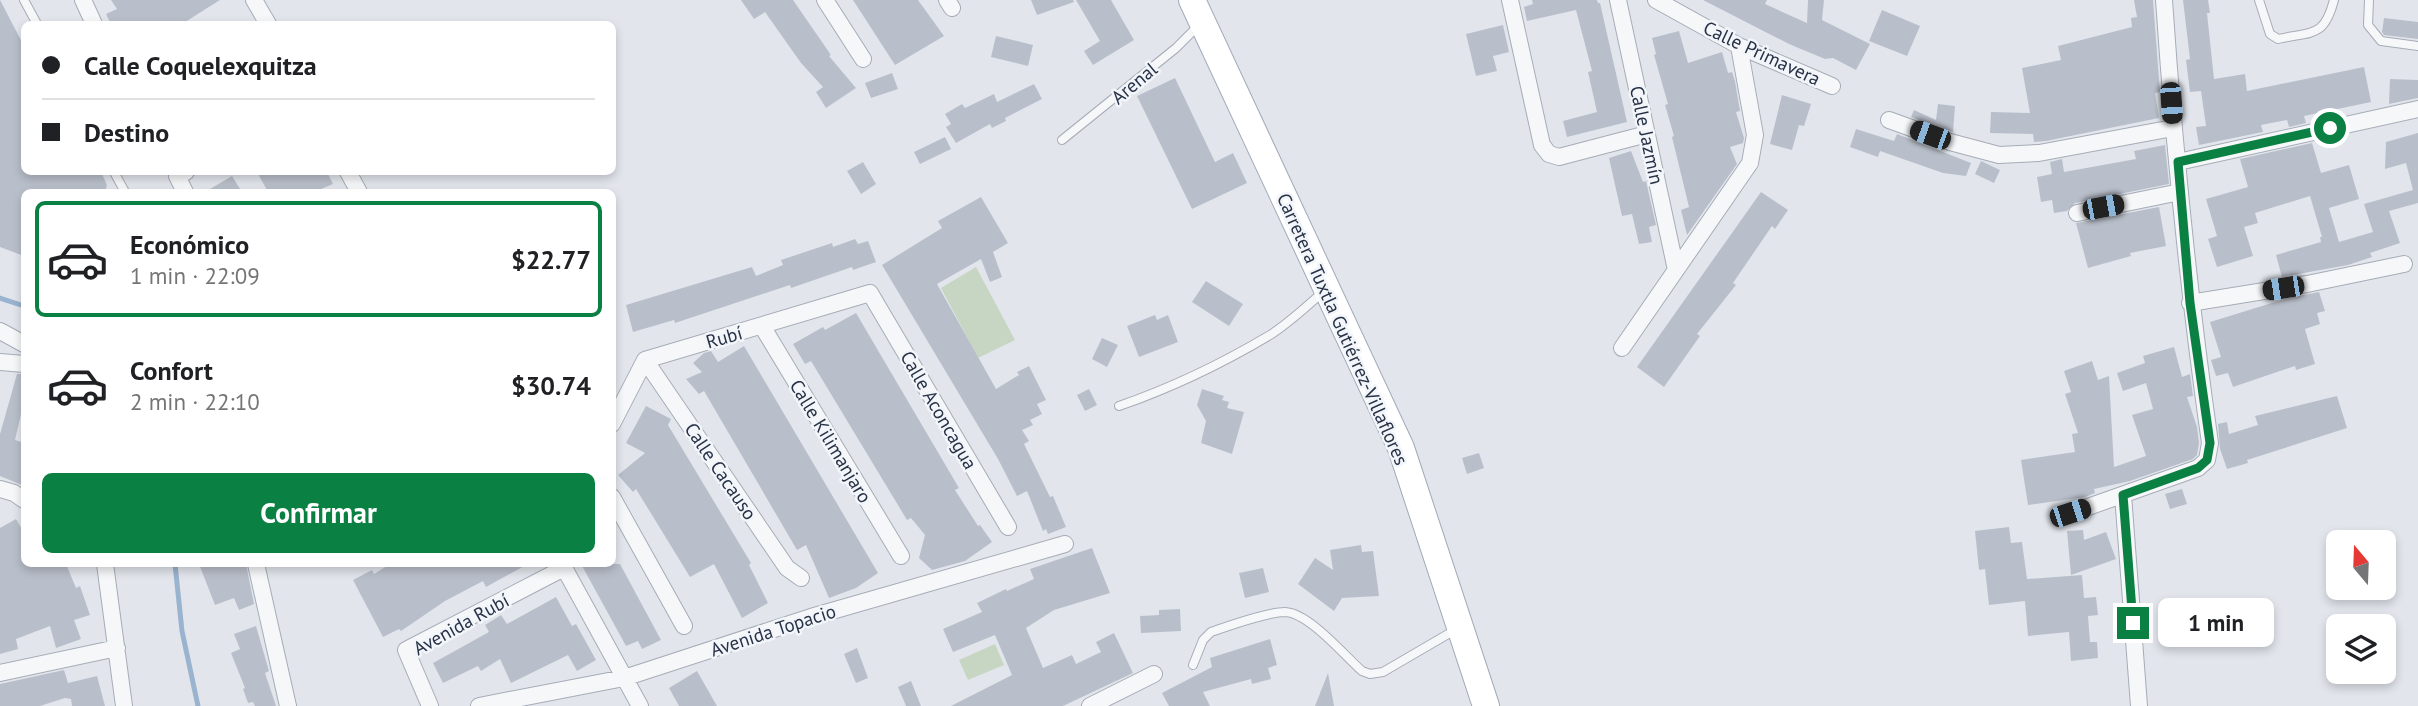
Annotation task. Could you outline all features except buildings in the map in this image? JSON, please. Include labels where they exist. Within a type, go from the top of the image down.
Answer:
[{"type":"main road","name":"Carretera Tuxtla Gutiérrez-Villaflores","points":[[1197,11],[1401,448],[1486,706]]},
{"type":"street","points":[[83,0],[93,21]]},
{"type":"street","points":[[254,0],[261,21]]},
{"type":"street","points":[[824,0],[863,59]]},
{"type":"street","points":[[1510,0],[1542,145],[1549,154],[1559,157],[1647,134]]},
{"type":"street","name":"Calle Jazmín","points":[[1618,0],[1676,270]]},
{"type":"street","name":"Calle Primavera","points":[[1656,0],[1739,47],[1832,86]]},
{"type":"street","points":[[2070,513],[2198,468],[2207,460],[2210,443],[2190,303],[2164,0]]},
{"type":"street","points":[[1622,348],[1750,163],[1755,135],[1739,47]]},
{"type":"street","points":[[2178,162],[2418,109]]},
{"type":"street","points":[[1889,120],[1950,142],[1999,155],[2039,153],[2173,128]]},
{"type":"street","points":[[2077,213],[2180,192]]},
{"type":"street","points":[[2190,303],[2306,284],[2404,264]]},
{"type":"street","name":"Rubí","points":[[645,360],[870,293]]},
{"type":"street","name":"Calle Aconcagua","points":[[870,293],[1008,527]]},
{"type":"street","name":"Calle Kilimanjaro","points":[[762,326],[901,556]]},
{"type":"street","points":[[0,331],[21,342]]},
{"type":"street","points":[[616,416],[645,360]]},
{"type":"street","name":"Calle Cacauso","points":[[645,360],[787,568],[801,578]]},
{"type":"street","points":[[0,362],[21,364]]},
{"type":"street","points":[[0,489],[21,498]]},
{"type":"street","points":[[2123,495],[2139,706]]},
{"type":"street","points":[[616,504],[684,626]]},
{"type":"street","name":"Avenida Topacio","points":[[479,706],[624,678],[811,617],[1065,544]]},
{"type":"street","points":[[103,567],[124,706]]},
{"type":"street","points":[[257,567],[288,706]]},
{"type":"street","name":"Avenida Rubí","points":[[430,706],[406,650],[561,567]]},
{"type":"street","points":[[564,567],[640,706]]},
{"type":"street","points":[[0,673],[117,648]]},
{"type":"street","points":[[1090,706],[1154,674]]},
{"type":"lane","points":[[24,0],[35,21]]},
{"type":"lane","points":[[2259,0],[2270,34],[2278,39],[2321,29],[2329,21],[2334,0]]},
{"type":"lane","points":[[2369,0],[2368,25],[2381,41],[2418,46]]},
{"type":"lane","name":"Arenal","points":[[1062,140],[1176,48],[1197,11]]},
{"type":"lane","points":[[1119,406],[1173,384],[1271,334],[1326,290]]},
{"type":"lane","points":[[1193,665],[1203,640],[1211,632],[1285,612],[1316,628],[1362,671],[1370,674],[1383,672],[1460,627]]},
{"type":"green space","points":[[976,267],[1015,340],[978,358],[941,288]]},
{"type":"green space","points":[[995,644],[1004,665],[968,680],[959,660]]},
{"type":"waterway","points":[[0,298],[21,305]]},
{"type":"waterway","points":[[175,567],[182,631],[198,706]]},
{"type":"route","points":[[2133,623],[2123,495],[2198,468],[2207,460],[2210,443],[2190,303],[2178,162],[2330,128]]}]
